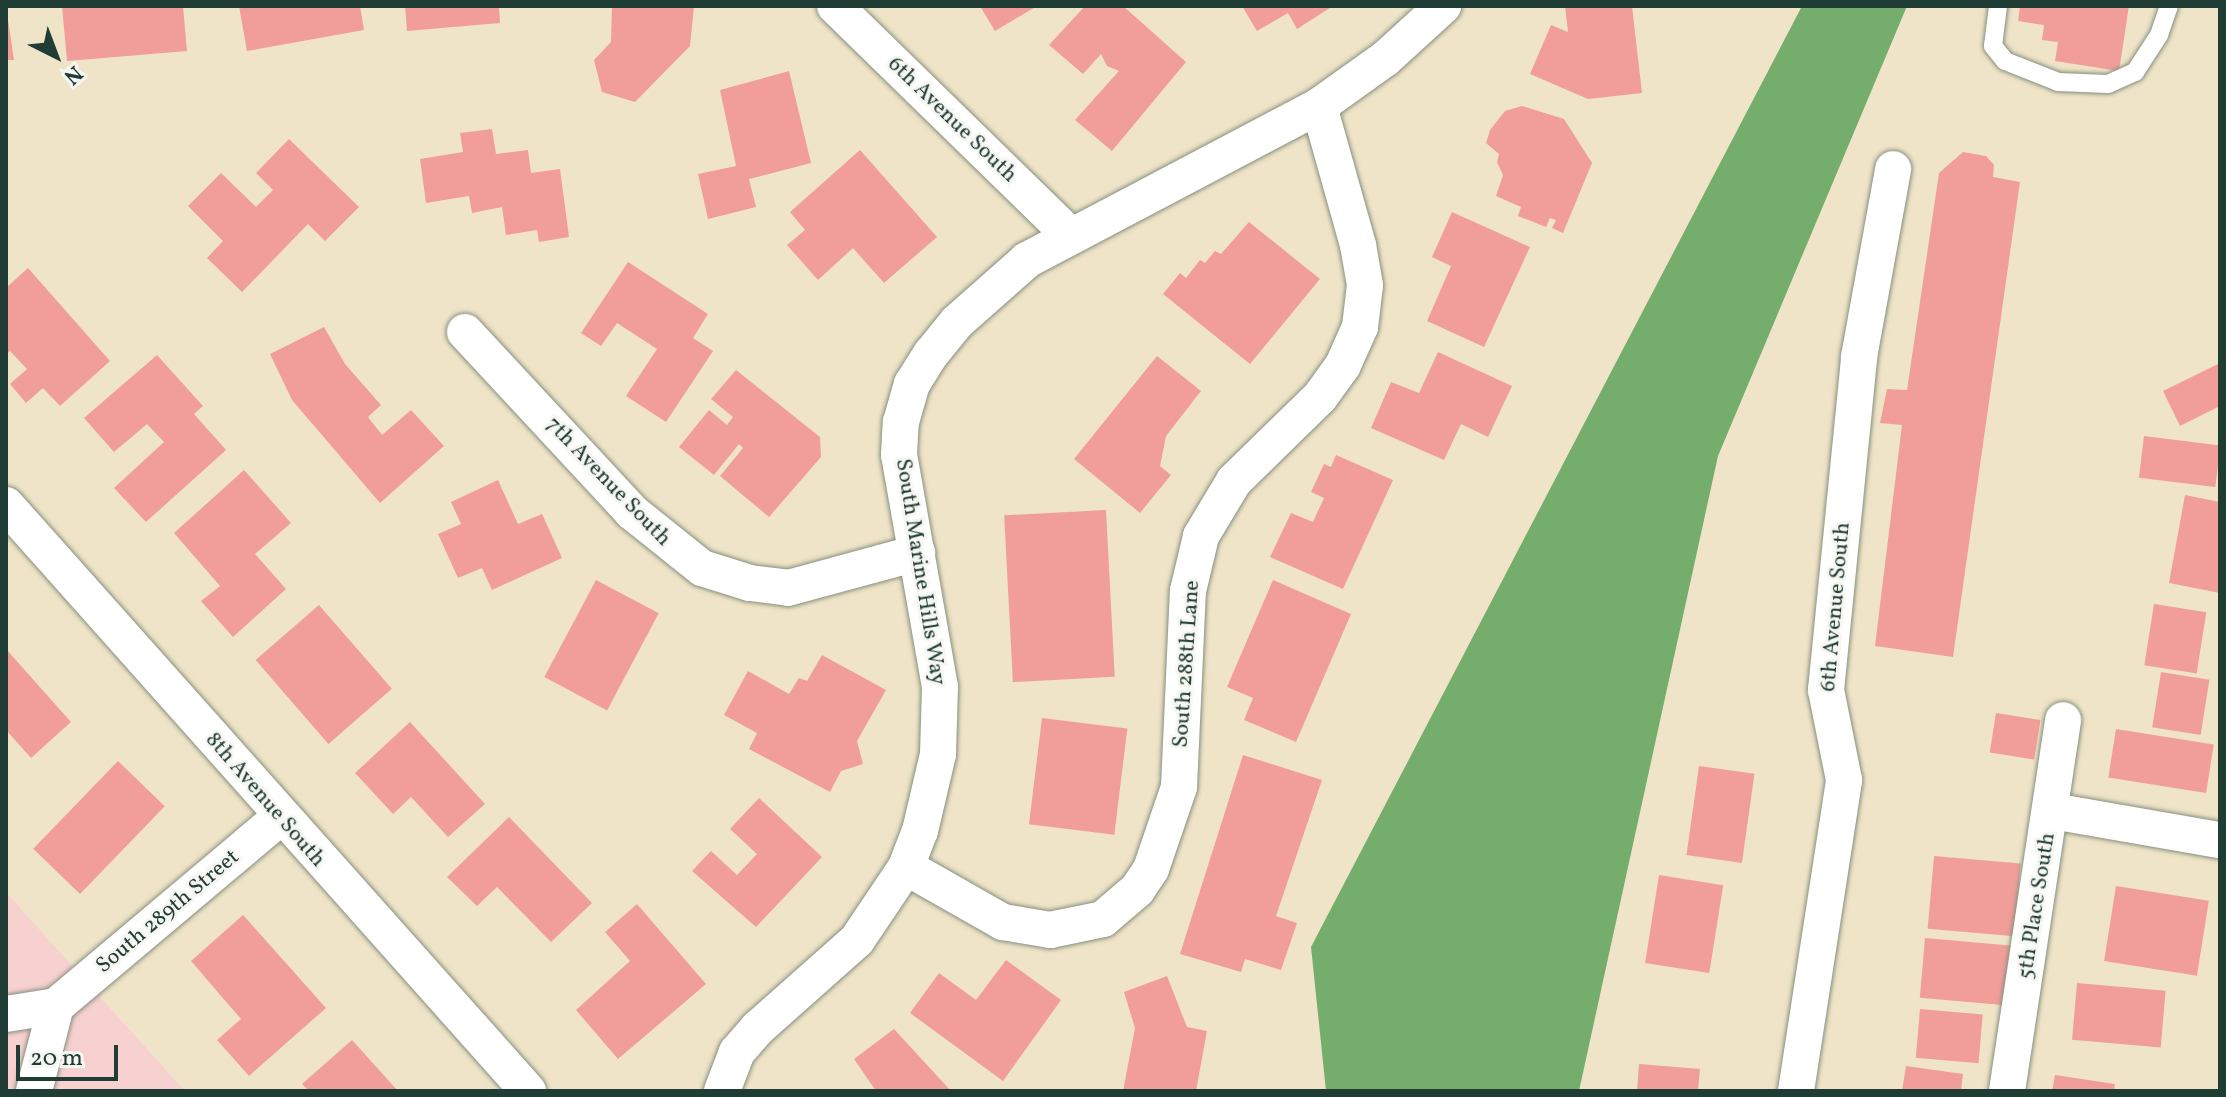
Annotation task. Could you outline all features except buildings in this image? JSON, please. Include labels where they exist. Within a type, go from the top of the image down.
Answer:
[{"type":"street","name":"6th Avenue South","points":[[835,6],[1069,234]]},
{"type":"street","points":[[1319,106],[1385,59],[1443,6]]},
{"type":"street","name":"South Marine Hills Way","points":[[722,1091],[737,1052],[857,940],[906,867],[932,783],[941,723],[937,650],[899,455],[901,422],[912,384],[957,322],[988,292],[1069,234],[1319,106]]},
{"type":"street","name":"South 288th Lane","points":[[906,867],[1003,922],[1050,930],[1103,919],[1137,890],[1151,869],[1179,787],[1188,591],[1201,536],[1234,481],[1320,397],[1343,365],[1360,327],[1363,272],[1319,106]]},
{"type":"street","name":"6th Avenue South","points":[[1796,1091],[1844,780],[1827,676],[1859,357],[1893,169]]},
{"type":"street","name":"7th Avenue South","points":[[465,332],[632,512],[702,568],[740,581],[788,588],[917,553]]},
{"type":"street","name":"8th Avenue South","points":[[6,505],[279,818],[528,1091]]},
{"type":"street","name":"5th Place South","points":[[2007,1091],[2053,811],[2063,720]]},
{"type":"street","points":[[2053,811],[2220,840]]},
{"type":"street","name":"South 289th Street","points":[[56,1006],[279,818]]},
{"type":"street","points":[[6,1014],[56,1006],[34,1091]]},
{"type":"lane","points":[[1998,6],[1993,46],[2005,61],[2058,82],[2108,84],[2135,72],[2159,35],[2169,6]]},
{"type":"shaded area","points":[[6,892],[90,986],[185,1091],[6,1091]]},
{"type":"green space","points":[[1802,6],[1907,6],[1718,456],[1579,1091],[1326,1091],[1311,947]]}]
